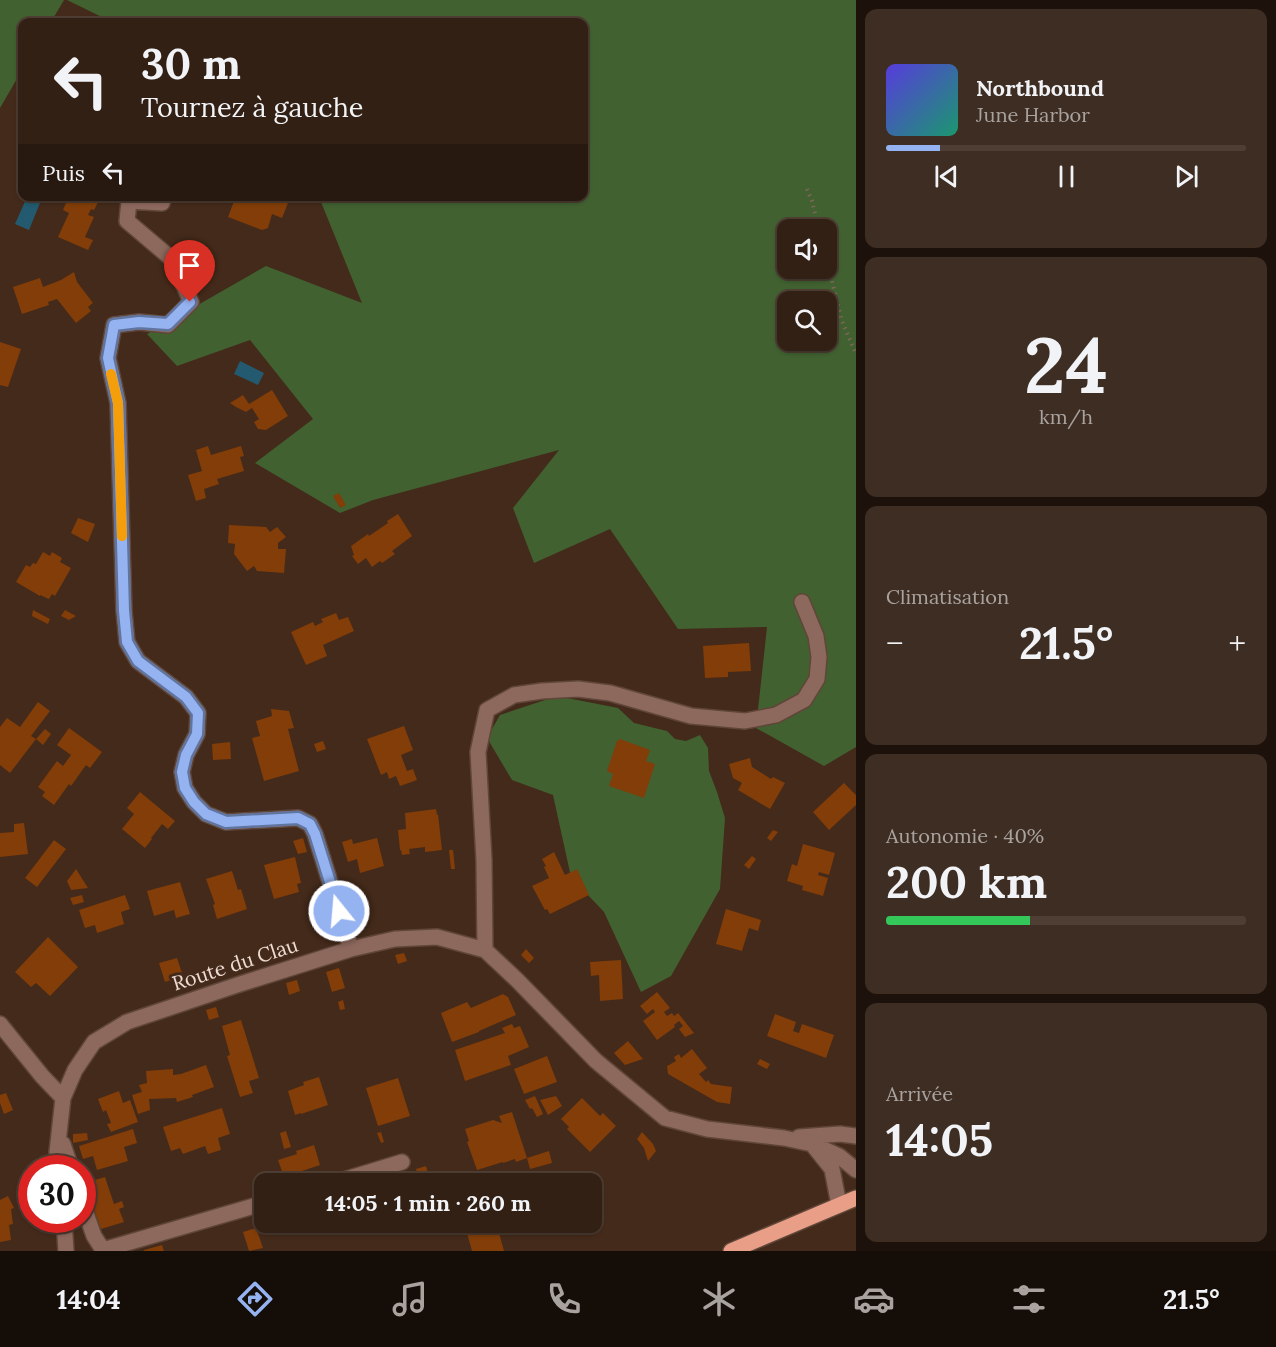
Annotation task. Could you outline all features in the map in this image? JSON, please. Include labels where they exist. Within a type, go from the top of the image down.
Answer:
[{"type":"main road","points":[[731,1251],[856,1198]]},
{"type":"street","points":[[163,201],[162,203],[129,201],[127,221],[173,260],[190,302],[168,324],[139,322],[114,325],[108,358],[118,403],[124,611],[127,642],[138,661],[186,697],[198,713],[197,734],[186,755],[182,772],[185,788],[206,814],[226,822],[298,818],[310,824],[351,949]]},
{"type":"street","points":[[485,950],[484,860],[478,752],[487,710],[514,696],[542,691],[578,689],[610,693],[691,716],[746,721],[776,715],[804,700],[817,679],[819,657],[816,636],[802,602]]},
{"type":"street","name":"Route du Clau","points":[[57,1155],[63,1098],[75,1070],[94,1042],[126,1022],[351,949],[395,939],[437,937],[485,950],[518,980],[596,1061],[665,1118],[707,1129],[784,1138],[812,1144],[839,1156],[856,1170]]},
{"type":"street","points":[[0,1024],[63,1098]]},
{"type":"street","points":[[60,1133],[67,1155]]},
{"type":"street","name":"Route du Clau","points":[[784,1138],[840,1134],[856,1136]]},
{"type":"street","points":[[812,1144],[832,1168],[839,1205]]},
{"type":"street","points":[[366,1173],[402,1162]]},
{"type":"street","points":[[93,1233],[103,1250],[254,1206]]},
{"type":"street","points":[[65,1233],[66,1251]]},
{"type":"path","points":[[807,189],[816,219]]},
{"type":"path","points":[[831,279],[842,321],[856,354]]},
{"type":"green space","points":[[0,0],[64,0],[53,18],[18,18],[18,77],[0,108]]},
{"type":"green space","points":[[67,0],[856,0],[856,747],[824,766],[756,728],[767,627],[678,629],[610,529],[534,563],[513,508],[559,450],[373,500],[340,513],[255,463],[313,419],[250,340],[177,366],[147,334],[266,266],[362,303],[321,201],[588,201],[588,18],[104,18]]},
{"type":"green space","points":[[557,696],[618,708],[634,723],[667,731],[675,739],[686,741],[700,735],[708,748],[709,771],[725,818],[720,889],[671,976],[641,992],[604,912],[571,877],[553,795],[512,780],[487,738],[500,715]]},
{"type":"water","points":[[25,201],[41,201],[29,230],[15,224]]},
{"type":"water","points":[[240,361],[264,373],[258,385],[234,374]]},
{"type":"building","points":[[67,201],[98,201],[94,210],[91,209],[88,215],[94,217],[85,237],[93,240],[88,250],[58,237],[69,213],[63,210]]},
{"type":"building","points":[[234,201],[283,201],[288,203],[282,218],[272,214],[268,228],[262,230],[228,217]]},
{"type":"building","points":[[74,272],[77,282],[93,303],[88,307],[91,311],[76,323],[57,299],[48,302],[49,305],[22,314],[13,287],[40,278],[43,287]]},
{"type":"building","points":[[0,342],[21,349],[8,387],[0,385]]},
{"type":"building","points":[[272,390],[288,416],[266,430],[258,429],[254,422],[259,419],[252,408],[246,412],[230,403],[243,395],[249,404]]},
{"type":"building","points":[[208,446],[211,455],[241,446],[244,456],[240,457],[244,471],[217,479],[219,484],[204,489],[206,498],[196,501],[188,475],[202,471],[196,450]]},
{"type":"building","points":[[339,493],[346,505],[340,508],[333,496]]},
{"type":"building","points":[[398,514],[412,536],[392,551],[395,554],[382,563],[380,561],[372,567],[366,558],[358,564],[352,556],[354,555],[351,546],[368,534],[369,536]]},
{"type":"building","points":[[78,518],[95,524],[88,542],[71,533]]},
{"type":"building","points":[[229,525],[266,527],[270,532],[277,527],[286,537],[278,543],[278,549],[286,549],[284,573],[257,571],[254,566],[247,571],[234,554],[235,544],[228,543]]},
{"type":"building","points":[[43,552],[50,556],[52,552],[62,558],[60,562],[71,568],[55,596],[52,594],[49,599],[16,582],[26,565],[30,567],[33,563],[36,564]]},
{"type":"building","points":[[33,610],[50,619],[48,624],[32,616]]},
{"type":"building","points":[[65,610],[76,616],[69,620],[61,616]]},
{"type":"building","points":[[336,613],[339,620],[348,617],[354,631],[323,645],[327,656],[306,665],[291,632],[313,622],[315,626],[323,622],[321,619]]},
{"type":"building","points":[[749,643],[751,671],[728,672],[728,677],[705,678],[703,646]]},
{"type":"building","points":[[38,702],[50,711],[31,736],[36,739],[10,773],[0,765],[0,727],[7,718],[20,727]]},
{"type":"building","points":[[271,709],[289,711],[294,728],[288,729],[299,771],[264,781],[252,738],[260,736],[256,721],[272,716]]},
{"type":"building","points":[[404,726],[413,750],[401,755],[407,771],[413,769],[417,780],[400,786],[396,776],[389,779],[387,772],[381,775],[367,739]]},
{"type":"building","points":[[69,728],[102,752],[90,768],[86,765],[54,805],[42,796],[45,792],[38,787],[57,761],[63,766],[71,755],[57,745]]},
{"type":"building","points":[[45,729],[51,734],[43,745],[36,739]]},
{"type":"building","points":[[620,739],[650,750],[646,761],[655,764],[644,798],[609,786],[613,774],[607,771],[617,741]]},
{"type":"building","points":[[323,741],[326,749],[317,752],[314,744]]},
{"type":"building","points":[[230,742],[231,759],[213,760],[212,744]]},
{"type":"building","points":[[750,758],[752,767],[771,779],[773,777],[785,783],[770,809],[738,790],[742,783],[733,778],[729,764]]},
{"type":"building","points":[[844,783],[856,795],[856,805],[829,830],[813,812]]},
{"type":"building","points":[[140,792],[175,821],[168,829],[162,824],[145,848],[122,829],[134,814],[127,808]]},
{"type":"building","points":[[436,809],[442,850],[425,852],[425,847],[409,849],[410,854],[402,855],[398,830],[406,829],[405,813]]},
{"type":"building","points":[[24,823],[28,854],[0,857],[0,833],[14,832],[14,824]]},
{"type":"building","points":[[773,830],[778,832],[771,841],[767,838]]},
{"type":"building","points":[[303,838],[307,852],[298,854],[293,841]]},
{"type":"building","points":[[377,838],[384,866],[360,873],[357,859],[348,862],[342,842],[352,839],[353,844]]},
{"type":"building","points":[[54,840],[66,849],[37,887],[25,878]]},
{"type":"building","points":[[803,844],[835,853],[829,875],[819,872],[818,875],[828,878],[823,896],[802,890],[803,886],[787,881],[792,864],[797,866]]},
{"type":"building","points":[[449,850],[453,850],[455,869],[451,869]]},
{"type":"building","points":[[554,852],[565,875],[577,869],[589,895],[550,914],[547,909],[545,910],[532,886],[549,878],[542,859]]},
{"type":"building","points":[[752,856],[756,859],[749,869],[744,865]]},
{"type":"building","points":[[295,857],[301,883],[297,884],[299,892],[274,899],[264,865]]},
{"type":"building","points":[[76,869],[88,888],[71,890],[67,881]]},
{"type":"building","points":[[232,871],[247,909],[217,919],[213,905],[215,904],[206,879]]},
{"type":"building","points":[[180,882],[190,914],[176,918],[174,910],[154,916],[147,891]]},
{"type":"building","points":[[82,895],[84,902],[73,905],[70,898]]},
{"type":"building","points":[[125,895],[130,909],[121,912],[124,924],[97,933],[95,925],[85,928],[79,910]]},
{"type":"building","points":[[726,909],[761,920],[758,931],[749,928],[742,951],[716,944]]},
{"type":"building","points":[[48,937],[78,967],[50,996],[36,983],[31,987],[15,972]]},
{"type":"building","points":[[526,949],[534,958],[529,963],[521,955]]},
{"type":"building","points":[[404,953],[407,961],[398,964],[395,955]]},
{"type":"building","points":[[177,958],[183,976],[165,982],[159,963]]},
{"type":"building","points":[[621,960],[623,999],[600,1001],[599,975],[591,976],[590,962]]},
{"type":"building","points":[[339,968],[345,988],[332,992],[326,972]]},
{"type":"building","points":[[297,980],[300,991],[289,995],[286,983]]},
{"type":"building","points":[[657,992],[670,1008],[664,1012],[667,1016],[672,1013],[674,1016],[678,1013],[694,1033],[685,1037],[679,1029],[683,1026],[679,1021],[674,1025],[675,1027],[657,1040],[643,1021],[655,1012],[653,1009],[647,1014],[640,1006]]},
{"type":"building","points":[[503,994],[508,997],[516,1015],[452,1042],[441,1013],[467,1002],[471,1008]]},
{"type":"building","points":[[343,1000],[345,1009],[340,1010],[338,1002]]},
{"type":"building","points":[[216,1007],[219,1017],[209,1020],[206,1010]]},
{"type":"building","points":[[775,1014],[796,1022],[793,1031],[799,1033],[802,1024],[834,1035],[826,1058],[767,1036]]},
{"type":"building","points":[[241,1020],[259,1078],[249,1081],[253,1093],[240,1097],[227,1056],[230,1055],[222,1026]]},
{"type":"building","points":[[512,1024],[514,1028],[520,1026],[529,1047],[508,1056],[511,1065],[465,1081],[455,1050],[505,1033],[502,1028]]},
{"type":"building","points":[[628,1041],[643,1059],[625,1065],[614,1053]]},
{"type":"building","points":[[692,1049],[707,1068],[699,1074],[706,1082],[708,1080],[711,1084],[732,1087],[730,1104],[717,1102],[668,1074],[667,1066],[676,1061],[674,1057],[679,1054],[681,1058]]},
{"type":"building","points":[[547,1056],[557,1082],[524,1094],[514,1069]]},
{"type":"building","points":[[760,1059],[770,1064],[767,1069],[757,1064]]},
{"type":"building","points":[[206,1065],[214,1087],[177,1102],[176,1098],[149,1099],[150,1110],[138,1114],[132,1095],[142,1092],[139,1085],[147,1083],[146,1071],[173,1069],[173,1075]]},
{"type":"building","points":[[319,1077],[328,1105],[295,1115],[288,1091],[304,1085],[303,1082]]},
{"type":"building","points":[[398,1078],[410,1116],[378,1126],[366,1088]]},
{"type":"building","points":[[119,1091],[123,1103],[130,1100],[138,1122],[111,1132],[107,1124],[111,1123],[106,1110],[103,1112],[98,1099]]},
{"type":"building","points":[[6,1093],[13,1110],[4,1114],[0,1095]]},
{"type":"building","points":[[535,1096],[543,1114],[537,1117],[525,1100]]},
{"type":"building","points":[[556,1096],[562,1106],[548,1115],[540,1100]]},
{"type":"building","points":[[582,1098],[600,1116],[603,1113],[616,1126],[590,1152],[567,1129],[569,1127],[561,1119]]},
{"type":"building","points":[[222,1108],[230,1134],[218,1138],[221,1150],[208,1154],[205,1146],[183,1154],[180,1148],[171,1151],[163,1127]]},
{"type":"building","points":[[512,1112],[527,1158],[516,1162],[515,1159],[477,1170],[465,1129],[493,1120],[502,1123],[499,1116]]},
{"type":"building","points":[[133,1129],[137,1143],[124,1147],[128,1161],[97,1170],[96,1155],[82,1155],[79,1146]]},
{"type":"building","points":[[286,1131],[291,1147],[284,1149],[280,1133]]},
{"type":"building","points":[[381,1132],[384,1142],[381,1143],[377,1133]]},
{"type":"building","points":[[642,1132],[656,1151],[648,1161],[644,1148],[637,1139]]},
{"type":"building","points":[[87,1133],[88,1140],[73,1143],[73,1134]]},
{"type":"building","points":[[314,1145],[320,1165],[296,1173],[283,1173],[278,1160],[297,1154],[296,1151]]},
{"type":"building","points":[[549,1151],[552,1163],[530,1169],[527,1158]]},
{"type":"building","points":[[426,1166],[428,1173],[417,1173],[416,1169]]},
{"type":"building","points":[[105,1177],[114,1204],[122,1201],[124,1207],[119,1209],[124,1222],[101,1229],[96,1215],[96,1180]]},
{"type":"building","points":[[8,1196],[14,1208],[11,1209],[13,1224],[9,1225],[11,1240],[0,1242],[0,1200]]},
{"type":"building","points":[[254,1229],[254,1233],[258,1233],[263,1248],[249,1251],[243,1232]]},
{"type":"building","points":[[467,1233],[499,1233],[504,1251],[472,1251]]},
{"type":"building","points":[[162,1245],[164,1251],[144,1251],[144,1250]]},
{"type":"slow traffic","points":[[111,374],[118,403],[122,536]]},
{"type":"route","points":[[190,302],[168,324],[139,322],[114,325],[108,358],[118,403],[124,611],[127,642],[138,661],[186,697],[198,713],[197,734],[186,755],[182,772],[185,788],[194,802],[206,814],[226,822],[298,818],[310,824],[339,911]]}]
